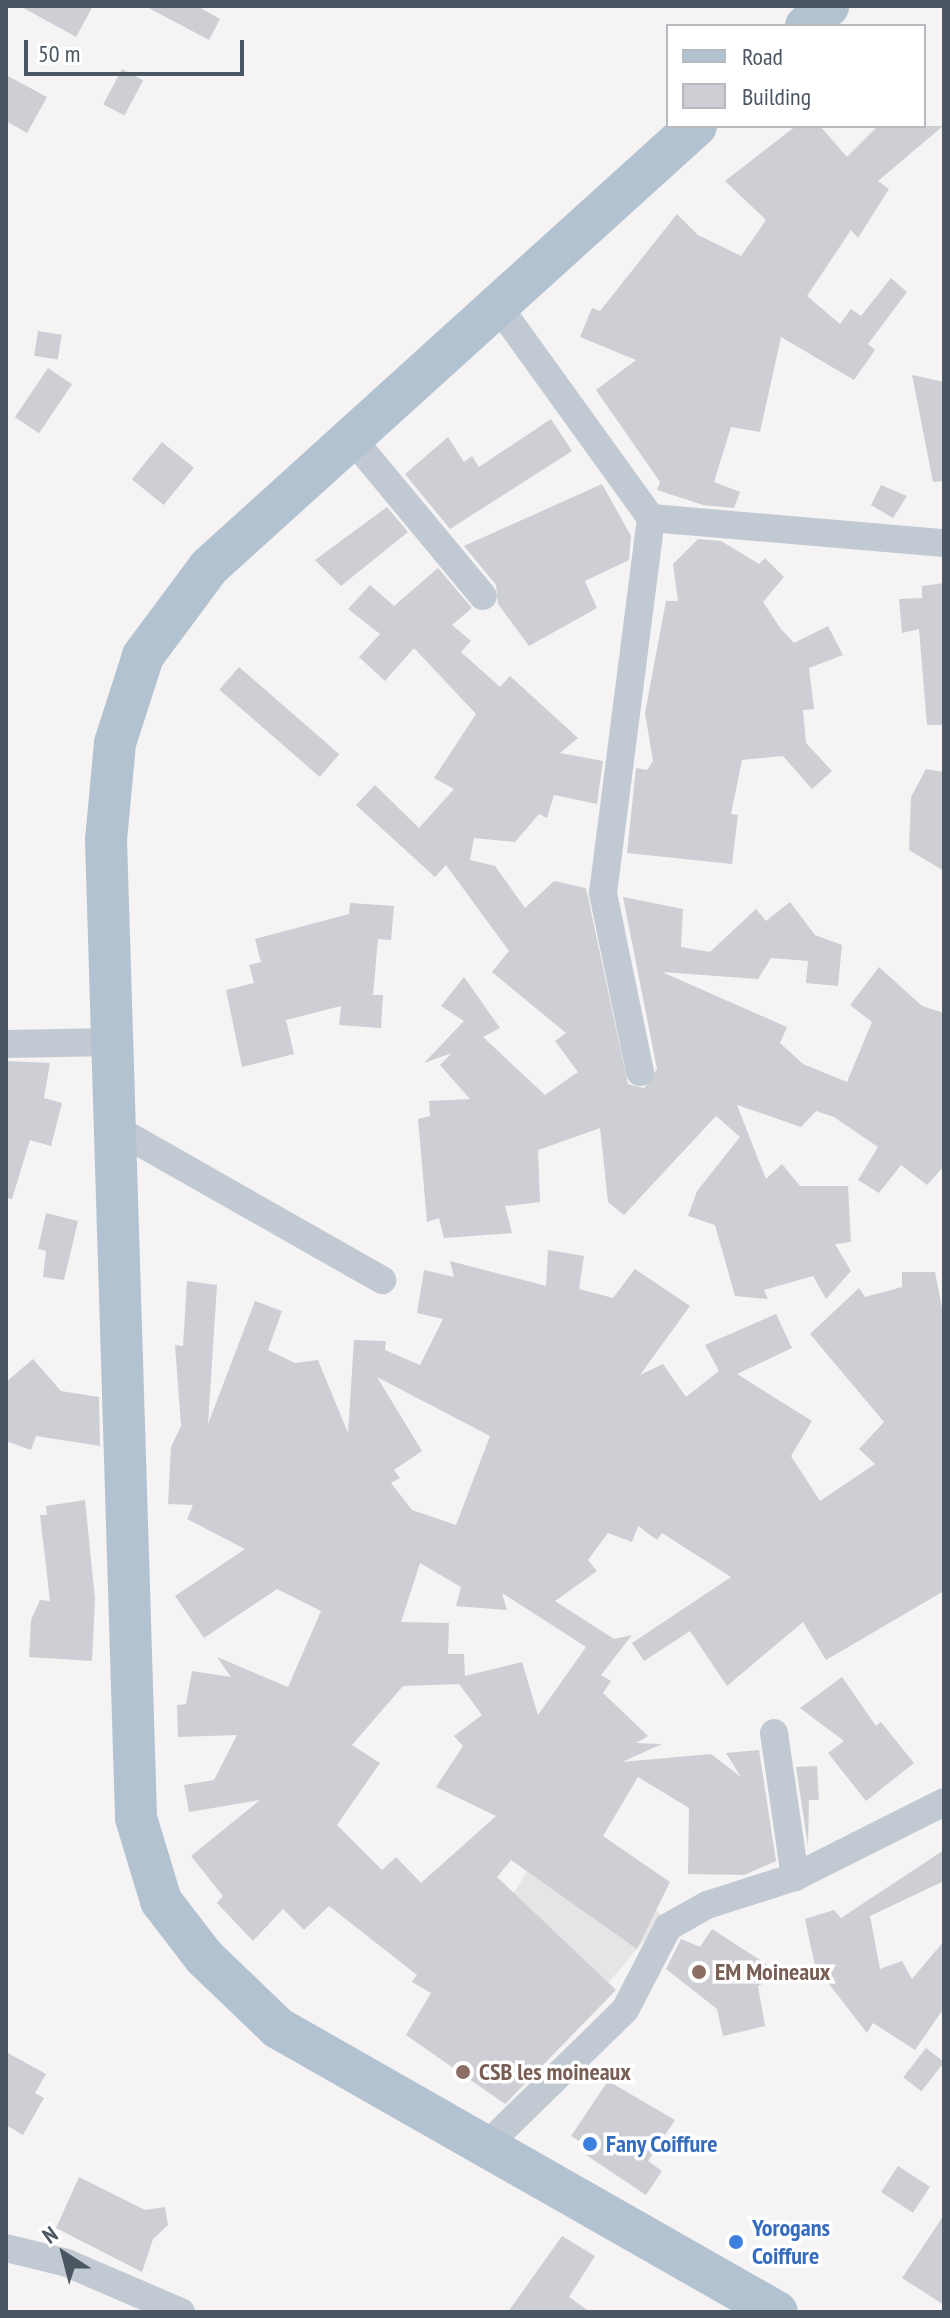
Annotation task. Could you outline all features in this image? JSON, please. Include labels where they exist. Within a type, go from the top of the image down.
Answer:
[{"type":"main road","points":[[808,24],[828,6]]},
{"type":"main road","points":[[694,128],[350,436],[209,567],[143,656],[115,743],[106,840],[111,1042],[118,1130],[136,1818],[161,1901],[204,1957],[278,2028],[489,2143],[775,2311]]},
{"type":"street","points":[[498,306],[651,518],[603,893],[640,1072]]},
{"type":"street","points":[[350,436],[483,596]]},
{"type":"street","points":[[651,518],[944,543]]},
{"type":"street","points":[[6,1044],[111,1042]]},
{"type":"street","points":[[118,1130],[382,1280]]},
{"type":"street","points":[[774,1733],[795,1877]]},
{"type":"street","points":[[489,2143],[625,2010],[668,1927],[707,1905],[795,1877],[944,1802]]},
{"type":"street","points":[[6,2248],[67,2263],[181,2312]]},
{"type":"shaded area","points":[[557,1825],[664,1917],[506,2104],[423,2035]]},
{"type":"building","points":[[20,6],[93,6],[76,37]]},
{"type":"building","points":[[145,6],[197,6],[220,19],[209,40]]},
{"type":"building","points":[[122,69],[143,80],[124,116],[103,104]]},
{"type":"building","points":[[6,75],[47,97],[27,133],[6,121]]},
{"type":"building","points":[[943,126],[878,181],[889,189],[858,238],[851,230],[807,296],[840,324],[851,309],[861,316],[891,278],[907,292],[868,344],[875,350],[854,380],[781,337],[760,432],[731,427],[714,482],[740,492],[734,508],[703,505],[657,490],[660,482],[596,390],[636,360],[580,337],[592,308],[600,311],[677,214],[698,235],[741,256],[766,220],[725,181],[793,128],[822,128],[847,157],[876,128]]},
{"type":"building","points":[[38,331],[62,335],[58,359],[34,356]]},
{"type":"building","points":[[48,368],[72,384],[39,433],[15,417]]},
{"type":"building","points":[[912,375],[944,382],[944,481],[933,482]]},
{"type":"building","points":[[551,419],[572,451],[450,529],[405,474],[448,437],[464,462],[472,456],[479,467]]},
{"type":"building","points":[[162,442],[194,468],[164,505],[132,479]]},
{"type":"building","points":[[602,484],[631,536],[629,560],[585,581],[597,608],[529,646],[498,604],[496,585],[464,546]]},
{"type":"building","points":[[881,485],[907,496],[893,518],[871,505]]},
{"type":"building","points":[[387,507],[408,532],[341,586],[315,560]]},
{"type":"building","points":[[698,539],[721,541],[759,564],[765,558],[784,577],[763,602],[781,629],[794,643],[828,626],[843,655],[809,668],[814,709],[803,710],[806,743],[832,771],[812,789],[783,756],[742,760],[731,814],[738,815],[732,864],[627,853],[636,768],[647,770],[653,761],[645,713],[666,601],[678,601],[673,564]]},
{"type":"building","points":[[438,568],[472,608],[452,625],[471,641],[461,652],[500,687],[510,676],[578,738],[560,753],[603,761],[597,804],[554,795],[547,818],[539,814],[515,842],[474,838],[470,860],[495,866],[525,908],[554,881],[586,888],[628,1084],[644,1088],[657,1069],[623,897],[683,909],[681,947],[710,952],[756,909],[766,921],[790,902],[815,935],[842,945],[838,986],[806,983],[808,961],[771,958],[758,979],[662,972],[787,1027],[780,1043],[803,1064],[847,1082],[872,1022],[850,1005],[879,967],[922,1006],[944,1013],[944,1166],[927,1185],[901,1165],[879,1193],[858,1180],[878,1147],[834,1117],[816,1111],[801,1127],[737,1105],[766,1179],[782,1164],[800,1186],[848,1186],[851,1242],[835,1244],[851,1271],[826,1299],[813,1276],[764,1290],[768,1299],[735,1296],[715,1225],[688,1216],[697,1191],[740,1137],[716,1116],[624,1215],[608,1202],[600,1128],[538,1150],[540,1202],[505,1206],[512,1233],[444,1238],[439,1218],[427,1222],[418,1119],[430,1116],[429,1101],[470,1099],[440,1065],[452,1053],[424,1063],[464,1021],[441,1006],[464,977],[500,1028],[483,1037],[545,1095],[578,1072],[555,1041],[566,1033],[492,972],[509,951],[446,865],[435,877],[356,805],[375,785],[419,828],[454,789],[434,778],[476,714],[414,648],[385,681],[359,657],[380,634],[348,609],[370,585],[394,606]]},
{"type":"building","points":[[944,583],[944,725],[927,725],[919,629],[902,633],[899,599],[922,598],[922,586]]},
{"type":"building","points":[[239,667],[339,754],[320,777],[219,690]]},
{"type":"building","points":[[926,769],[944,772],[944,871],[909,850],[911,797]]},
{"type":"building","points":[[350,903],[394,906],[391,940],[378,939],[373,995],[383,995],[381,1028],[339,1025],[341,1006],[286,1020],[294,1054],[242,1067],[226,990],[254,983],[249,965],[261,962],[255,939],[349,914]]},
{"type":"building","points":[[6,1061],[50,1063],[44,1098],[62,1103],[51,1146],[30,1140],[12,1199],[6,1198]]},
{"type":"building","points":[[46,1213],[78,1221],[64,1280],[43,1277],[46,1251],[38,1249]]},
{"type":"building","points":[[548,1250],[584,1256],[579,1289],[613,1298],[635,1269],[690,1306],[640,1375],[663,1364],[686,1397],[719,1371],[705,1345],[776,1314],[792,1348],[737,1374],[812,1421],[791,1456],[820,1501],[875,1464],[859,1449],[884,1422],[810,1334],[859,1288],[865,1297],[902,1287],[902,1272],[935,1272],[944,1318],[944,1591],[826,1660],[803,1622],[727,1686],[690,1631],[644,1661],[632,1643],[731,1577],[662,1533],[657,1540],[638,1526],[632,1542],[608,1533],[588,1560],[597,1571],[555,1601],[614,1639],[632,1635],[601,1675],[611,1681],[603,1693],[648,1736],[636,1743],[662,1744],[622,1762],[711,1754],[741,1777],[726,1753],[759,1750],[776,1861],[744,1875],[688,1874],[689,1808],[638,1777],[603,1836],[670,1882],[637,1949],[511,1860],[497,1877],[616,1990],[505,2104],[406,2035],[431,1993],[412,1982],[417,1975],[329,1906],[304,1930],[283,1909],[253,1941],[217,1903],[223,1896],[191,1856],[260,1800],[189,1812],[184,1785],[214,1780],[237,1735],[178,1737],[177,1705],[186,1704],[192,1671],[231,1677],[217,1657],[288,1687],[321,1611],[277,1589],[204,1638],[175,1596],[245,1549],[187,1519],[193,1505],[168,1504],[171,1447],[181,1426],[175,1345],[183,1346],[187,1281],[217,1285],[208,1424],[255,1301],[282,1311],[268,1350],[295,1363],[318,1360],[348,1433],[354,1340],[386,1341],[385,1350],[420,1365],[443,1319],[417,1313],[424,1270],[454,1277],[450,1261],[546,1286]],"holes":[[[377,1377],[490,1436],[456,1525],[412,1510],[391,1483],[400,1478],[394,1470],[422,1451]],[[420,1563],[461,1587],[456,1606],[507,1610],[502,1593],[586,1647],[538,1715],[522,1662],[465,1676],[464,1654],[448,1654],[449,1623],[401,1622]],[[459,1684],[482,1715],[454,1736],[463,1746],[436,1787],[496,1816],[421,1883],[396,1857],[382,1870],[337,1825],[380,1763],[352,1745],[403,1686]]]},
{"type":"building","points":[[33,1359],[61,1391],[99,1397],[100,1446],[36,1436],[31,1450],[6,1441],[6,1382]]},
{"type":"building","points":[[85,1500],[95,1599],[92,1661],[29,1657],[31,1620],[40,1600],[50,1601],[40,1515],[47,1515],[46,1506]]},
{"type":"building","points":[[842,1677],[876,1726],[881,1722],[914,1763],[866,1801],[828,1753],[844,1741],[800,1708]]},
{"type":"building","points":[[817,1766],[819,1800],[809,1800],[808,1846],[796,1767]]},
{"type":"building","points":[[944,1850],[944,1881],[870,1916],[880,1969],[902,1961],[912,1979],[944,1941],[944,2008],[915,2050],[873,2023],[867,2033],[815,1966],[805,1919],[834,1910],[841,1918]]},
{"type":"building","points":[[712,1929],[782,1974],[758,1986],[765,2026],[723,2036],[717,2009],[666,1969],[681,1939],[700,1947]]},
{"type":"building","points":[[926,2048],[944,2062],[921,2091],[903,2077]]},
{"type":"building","points":[[6,2052],[46,2074],[35,2093],[44,2098],[23,2135],[6,2125]]},
{"type":"building","points":[[608,2081],[675,2120],[648,2161],[662,2171],[646,2195],[586,2155],[591,2148],[571,2136]]},
{"type":"building","points":[[898,2166],[930,2187],[913,2213],[881,2192]]},
{"type":"building","points":[[79,2177],[145,2210],[165,2207],[168,2225],[153,2239],[142,2272],[56,2228]]},
{"type":"building","points":[[944,2215],[944,2305],[902,2278]]},
{"type":"building","points":[[562,2236],[595,2256],[569,2297],[590,2312],[508,2312]]},
{"type":"place","name":"EM Moineaux","points":[[699,1972]]},
{"type":"place","name":"CSB les moineaux","points":[[463,2072]]},
{"type":"place","name":"Fany Coiffure","points":[[590,2144]]},
{"type":"place","name":"Yorogans Coiffure","points":[[736,2242]]}]
